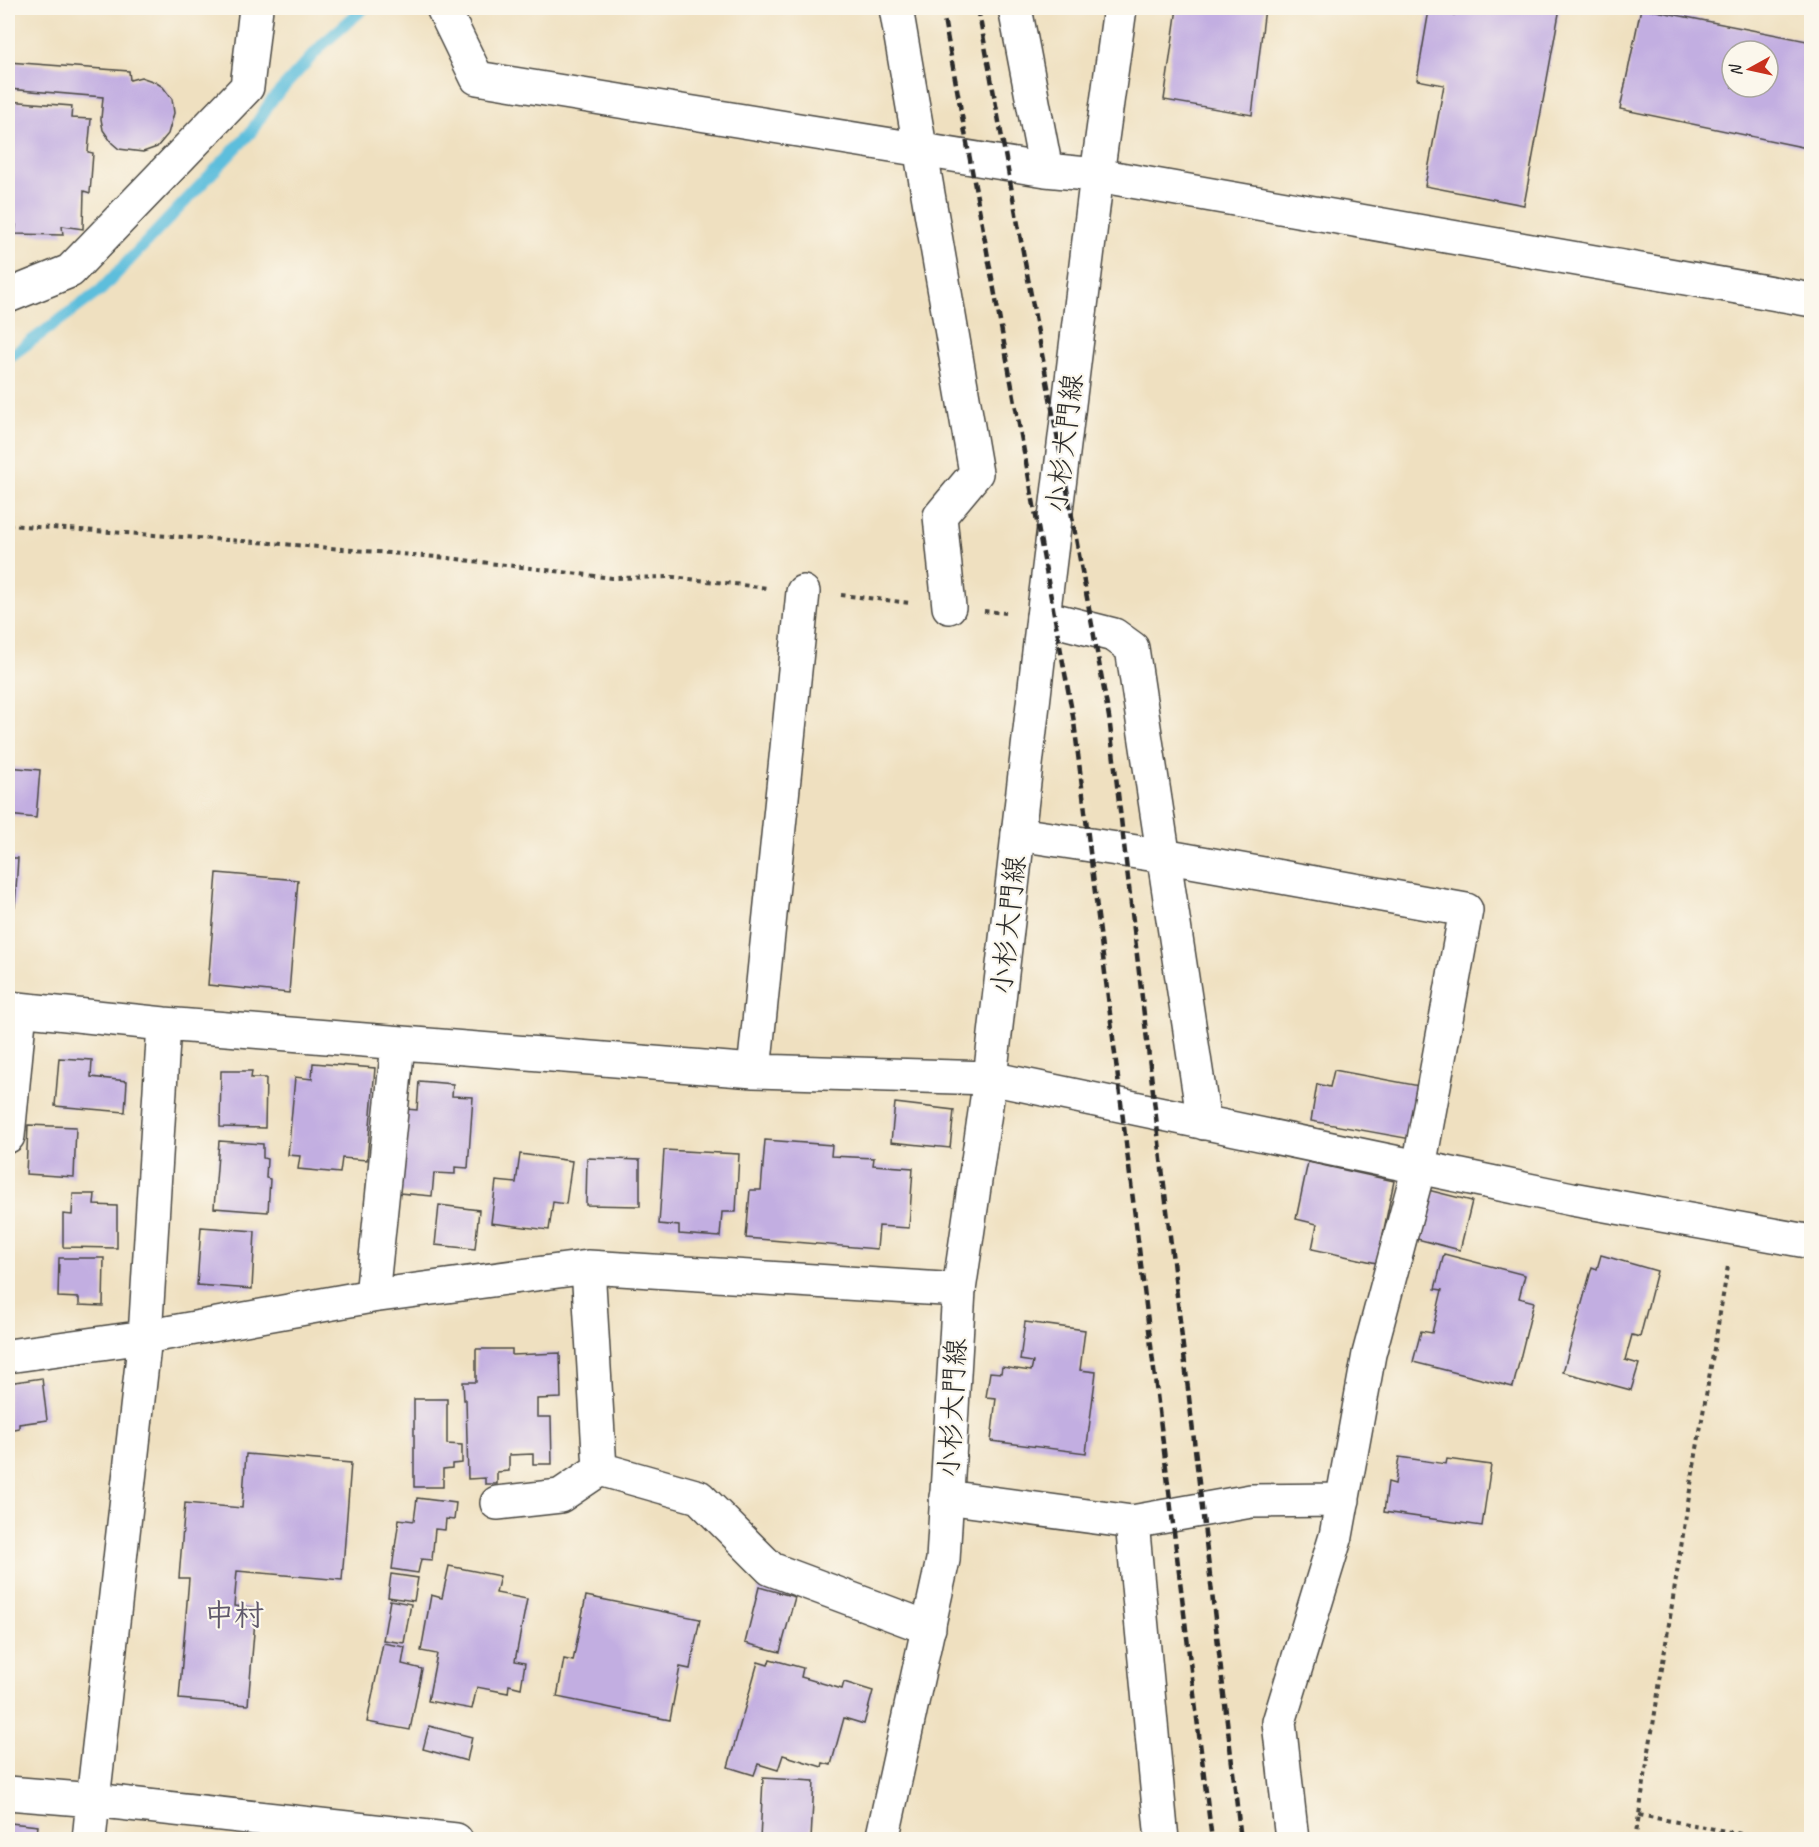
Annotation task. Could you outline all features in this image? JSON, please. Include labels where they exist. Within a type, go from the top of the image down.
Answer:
[{"type":"street","points":[[8,296],[70,271],[247,87],[256,8]]},
{"type":"street","points":[[443,8],[477,78],[1046,170],[1097,175],[1812,300]]},
{"type":"street","points":[[896,8],[976,474],[940,516],[949,607]]},
{"type":"street","points":[[1015,8],[1046,170]]},
{"type":"street","name":"小杉大門線","points":[[882,1839],[943,1560],[959,1290],[990,1078],[1043,617],[1097,175],[1120,8]]},
{"type":"street","points":[[754,1071],[803,592]]},
{"type":"street","points":[[1043,617],[1114,635],[1132,648],[1204,1122]]},
{"type":"street","points":[[1018,834],[1163,855],[1466,910],[1419,1167],[1369,1354],[1336,1536],[1278,1722],[1292,1839]]},
{"type":"street","points":[[8,1136],[14,1009],[398,1044],[754,1071],[990,1078],[1572,1199],[1812,1242]]},
{"type":"street","points":[[89,1839],[145,1337],[164,1024]]},
{"type":"street","points":[[372,1296],[398,1044]]},
{"type":"street","points":[[8,1356],[145,1337],[372,1296],[588,1267],[959,1290]]},
{"type":"street","points":[[588,1267],[600,1469]]},
{"type":"street","points":[[497,1503],[560,1496],[600,1469],[699,1497],[771,1569],[928,1628]]},
{"type":"street","points":[[946,1497],[1132,1522],[1251,1501],[1343,1500]]},
{"type":"street","points":[[1132,1522],[1162,1839]]},
{"type":"street","points":[[8,1793],[456,1839]]},
{"type":"path","points":[[8,525],[106,530],[448,558],[612,578],[673,577],[1043,617]]},
{"type":"path","points":[[1635,1839],[1690,1490],[1735,1228]]},
{"type":"path","points":[[1639,1815],[1774,1839]]},
{"type":"building","points":[[1177,8],[1265,8],[1252,115],[1164,100]]},
{"type":"building","points":[[1456,8],[1560,8],[1524,205],[1425,186],[1444,85],[1417,80],[1429,10],[1454,15]]},
{"type":"building","points":[[1641,8],[1812,42],[1812,149],[1620,109]]},
{"type":"building","points":[[8,62],[129,71],[130,80],[141,77],[155,82],[163,87],[172,99],[174,113],[168,134],[157,147],[143,152],[119,149],[103,130],[101,119],[103,97],[8,89]]},
{"type":"building","points":[[8,101],[72,106],[71,118],[91,119],[88,152],[93,153],[90,193],[84,191],[83,229],[62,226],[63,235],[15,234],[16,225],[8,226]]},
{"type":"building","points":[[8,767],[40,770],[36,818],[8,815]]},
{"type":"building","points":[[8,858],[18,858],[15,906],[8,905]]},
{"type":"building","points":[[217,873],[298,880],[289,993],[208,985]]},
{"type":"building","points":[[59,1058],[92,1060],[91,1077],[127,1081],[125,1112],[55,1106]]},
{"type":"building","points":[[313,1063],[375,1068],[367,1160],[342,1158],[340,1173],[298,1169],[300,1156],[288,1155],[295,1077],[312,1079]]},
{"type":"building","points":[[1334,1070],[1425,1087],[1416,1140],[1311,1121],[1317,1084],[1330,1087]]},
{"type":"building","points":[[221,1071],[252,1071],[251,1078],[266,1078],[265,1128],[220,1127]]},
{"type":"building","points":[[419,1081],[453,1084],[452,1096],[473,1097],[468,1168],[455,1167],[455,1174],[434,1173],[432,1196],[399,1193],[406,1109],[417,1110]]},
{"type":"building","points":[[895,1103],[954,1110],[950,1148],[891,1142]]},
{"type":"building","points":[[28,1125],[76,1127],[74,1177],[26,1174]]},
{"type":"building","points":[[765,1140],[832,1145],[831,1156],[874,1158],[873,1165],[913,1168],[909,1228],[879,1226],[877,1249],[746,1238],[750,1190],[761,1190]]},
{"type":"building","points":[[219,1141],[263,1144],[263,1158],[267,1159],[266,1178],[270,1179],[268,1212],[214,1208]]},
{"type":"building","points":[[664,1150],[739,1154],[736,1212],[722,1212],[720,1237],[679,1234],[679,1226],[659,1224]]},
{"type":"building","points":[[520,1154],[572,1161],[566,1204],[553,1202],[549,1230],[491,1223],[496,1181],[516,1183]]},
{"type":"building","points":[[587,1158],[640,1160],[640,1206],[586,1205]]},
{"type":"building","points":[[1308,1162],[1394,1181],[1377,1263],[1312,1249],[1317,1224],[1296,1219]]},
{"type":"building","points":[[1428,1190],[1472,1201],[1460,1250],[1417,1239]]},
{"type":"building","points":[[73,1194],[95,1194],[94,1205],[117,1206],[117,1248],[63,1247],[63,1214],[72,1215]]},
{"type":"building","points":[[439,1205],[479,1210],[475,1249],[435,1245]]},
{"type":"building","points":[[201,1227],[255,1231],[252,1289],[197,1285]]},
{"type":"building","points":[[1444,1254],[1525,1275],[1519,1298],[1534,1302],[1513,1387],[1413,1362],[1421,1331],[1432,1333],[1442,1290],[1435,1289]]},
{"type":"building","points":[[1601,1255],[1657,1271],[1640,1337],[1632,1335],[1625,1360],[1639,1364],[1631,1390],[1563,1372],[1592,1267],[1597,1269]]},
{"type":"building","points":[[59,1258],[104,1258],[103,1306],[79,1305],[79,1298],[58,1297]]},
{"type":"building","points":[[1025,1322],[1085,1330],[1080,1370],[1096,1372],[1086,1453],[991,1441],[996,1398],[986,1397],[990,1372],[1001,1373],[1002,1367],[1031,1371],[1033,1362],[1020,1360]]},
{"type":"building","points":[[476,1349],[512,1349],[512,1355],[560,1353],[561,1398],[537,1399],[537,1417],[551,1417],[552,1464],[533,1464],[533,1454],[509,1455],[509,1471],[497,1472],[497,1484],[485,1484],[485,1478],[468,1479],[466,1400],[464,1400],[463,1382],[476,1382]]},
{"type":"building","points":[[42,1378],[47,1420],[19,1424],[19,1428],[8,1430],[8,1383]]},
{"type":"building","points":[[414,1399],[447,1399],[447,1444],[462,1445],[462,1463],[452,1464],[452,1468],[443,1469],[443,1487],[414,1487]]},
{"type":"building","points":[[246,1454],[351,1463],[342,1580],[237,1571],[234,1606],[256,1608],[248,1705],[179,1699],[189,1578],[179,1578],[185,1503],[242,1508]]},
{"type":"building","points":[[1399,1457],[1446,1464],[1447,1459],[1491,1465],[1482,1526],[1384,1512],[1388,1482],[1395,1484]]},
{"type":"building","points":[[417,1498],[456,1503],[454,1520],[446,1519],[445,1530],[435,1529],[432,1560],[421,1559],[418,1573],[392,1569],[399,1519],[414,1521]]},
{"type":"building","points":[[449,1566],[500,1576],[496,1593],[527,1599],[515,1661],[525,1663],[521,1688],[509,1685],[508,1693],[477,1687],[472,1709],[428,1701],[437,1654],[421,1651],[431,1595],[442,1598]]},
{"type":"building","points":[[391,1574],[418,1578],[414,1601],[388,1597]]},
{"type":"building","points":[[759,1587],[795,1597],[780,1652],[745,1643]]},
{"type":"building","points":[[586,1596],[700,1619],[690,1669],[680,1667],[670,1720],[557,1697],[564,1659],[573,1661]]},
{"type":"building","points":[[390,1600],[411,1604],[404,1643],[383,1640]]},
{"type":"building","points":[[383,1643],[405,1647],[402,1664],[422,1669],[410,1730],[367,1722]]},
{"type":"building","points":[[770,1659],[803,1668],[801,1677],[842,1689],[844,1682],[873,1691],[864,1724],[844,1718],[831,1765],[823,1763],[822,1767],[783,1755],[778,1770],[758,1764],[754,1775],[728,1767],[758,1662],[768,1665]]},
{"type":"building","points":[[429,1726],[472,1737],[467,1761],[423,1749]]},
{"type":"building","points":[[763,1778],[814,1781],[811,1840],[760,1840]]},
{"type":"building","points":[[10,1823],[38,1826],[36,1840],[9,1840]]},
{"type":"waterway","points":[[8,356],[101,290],[251,132],[271,101],[323,44],[364,8]]},
{"type":"railway","points":[[942,8],[1074,722],[1212,1840]]},
{"type":"railway","points":[[978,8],[1109,717],[1241,1840]]},
{"type":"district","name":"中村","points":[[234,1615]]}]
